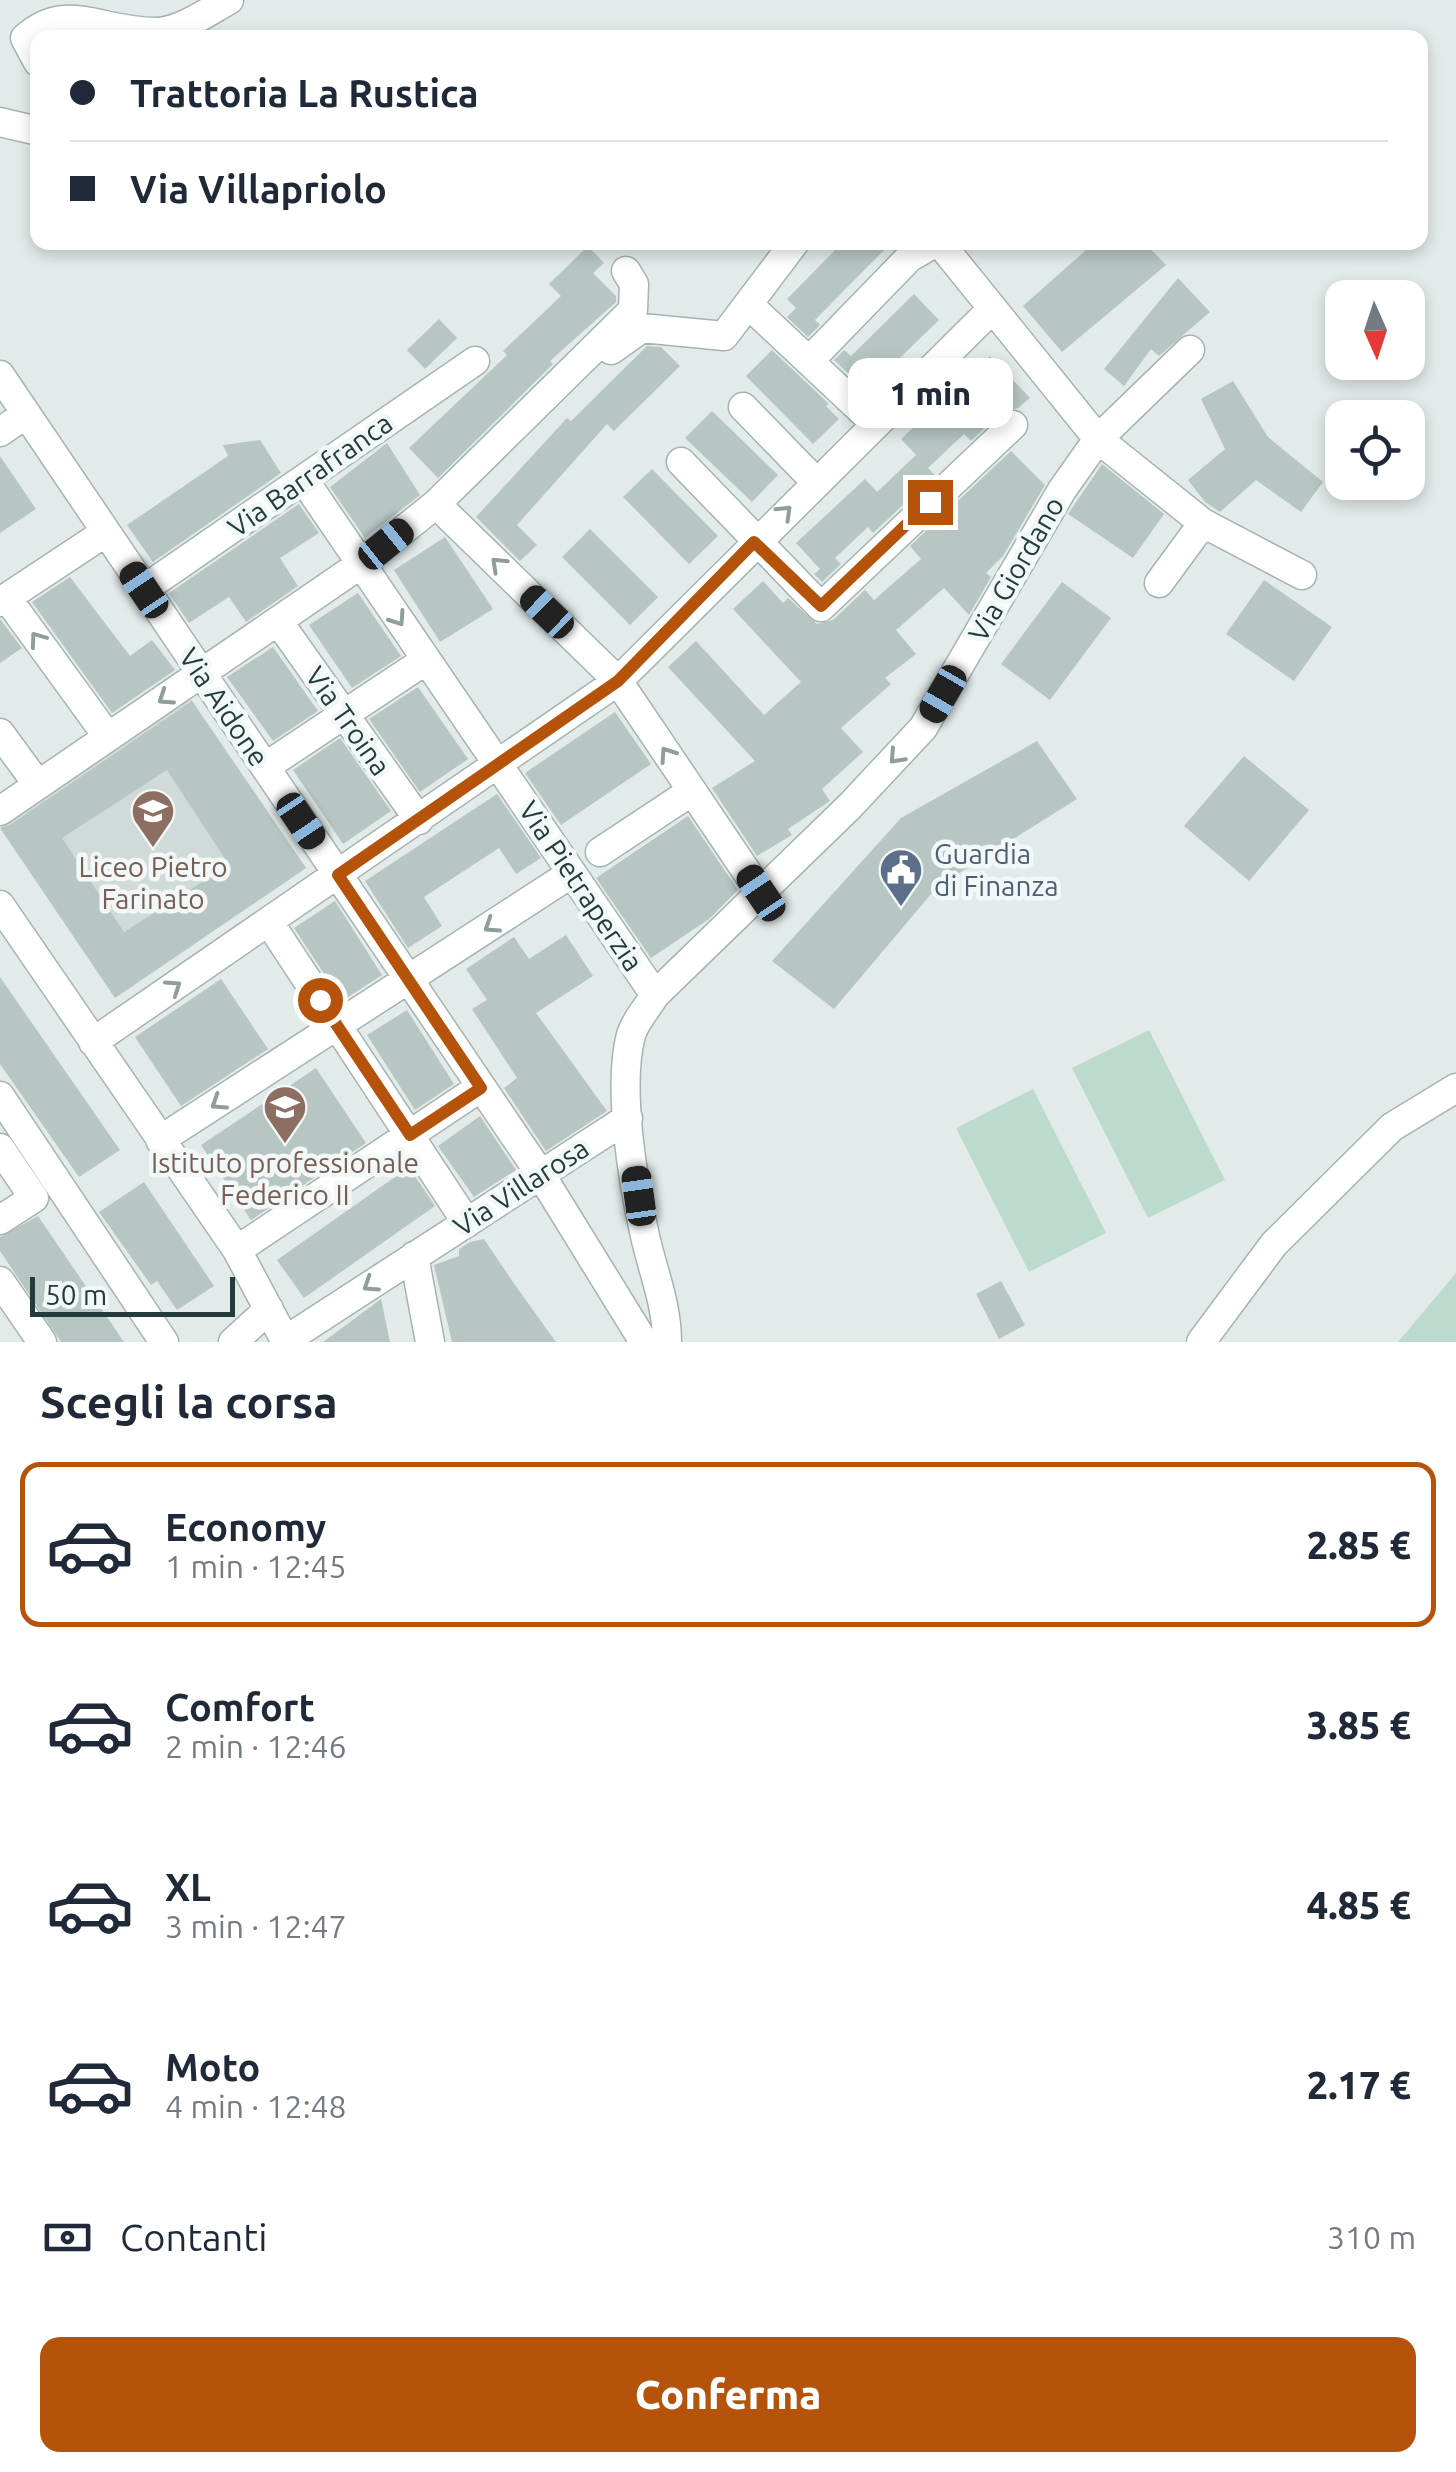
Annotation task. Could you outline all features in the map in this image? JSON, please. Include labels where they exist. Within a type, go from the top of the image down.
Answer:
[{"type":"street","points":[[167,30],[229,0]]},
{"type":"street","points":[[33,30],[50,12],[67,8],[132,30]]},
{"type":"street","points":[[0,122],[30,129]]},
{"type":"street","points":[[586,359],[612,350],[642,328],[724,336],[789,250]]},
{"type":"street","points":[[809,361],[909,258],[923,250]]},
{"type":"street","points":[[943,250],[1098,439],[1203,522],[1302,574]]},
{"type":"street","points":[[0,812],[361,564],[436,504],[633,310],[634,284],[626,271]]},
{"type":"street","points":[[748,304],[876,424]]},
{"type":"street","points":[[93,1042],[618,681],[992,310]]},
{"type":"street","name":"Via Giordano","points":[[667,1342],[667,1314],[645,1235],[628,1118],[624,1080],[632,1032],[656,995],[923,728],[1062,490],[1098,439],[1190,350]]},
{"type":"street","name":"Via Barrafranca","points":[[144,590],[475,360]]},
{"type":"street","name":"Via Aidone","points":[[2,378],[540,1175],[644,1342]]},
{"type":"street","points":[[743,407],[816,482]]},
{"type":"street","points":[[0,432],[26,414]]},
{"type":"street","points":[[681,462],[754,542],[821,606],[1012,424]]},
{"type":"street","name":"Via Pietraperzia","points":[[304,480],[656,995]]},
{"type":"street","points":[[436,504],[618,681],[761,893]]},
{"type":"street","points":[[1158,582],[1203,522]]},
{"type":"street","points":[[106,532],[3,600],[108,737]]},
{"type":"street","name":"Via Troina","points":[[278,621],[418,820]]},
{"type":"street","points":[[265,768],[426,660]]},
{"type":"street","points":[[0,733],[38,785]]},
{"type":"street","points":[[600,852],[692,791]]},
{"type":"street","points":[[160,1140],[572,874]]},
{"type":"street","points":[[0,905],[236,1250],[286,1341]]},
{"type":"street","points":[[268,922],[467,1222]]},
{"type":"street","points":[[236,1250],[481,1088]]},
{"type":"street","points":[[1201,1342],[1287,1231],[1392,1128],[1456,1088]]},
{"type":"street","points":[[0,1096],[164,1342]]},
{"type":"street","name":"Via Villarosa","points":[[286,1341],[628,1118]]},
{"type":"street","points":[[0,1148],[34,1198],[0,1220]]},
{"type":"street","points":[[414,1256],[430,1342]]},
{"type":"street","points":[[0,1281],[42,1342]]},
{"type":"street","points":[[234,1342],[269,1309]]},
{"type":"shaded area","name":"Liceo Pietro Farinato","points":[[189,696],[306,868],[115,998],[0,824]]},
{"type":"green space","points":[[1149,1030],[1225,1180],[1148,1218],[1072,1068]]},
{"type":"green space","points":[[1033,1089],[1106,1233],[1029,1272],[956,1128]]},
{"type":"green space","points":[[1456,1273],[1456,1342],[1398,1342]]},
{"type":"building","points":[[584,250],[592,250],[604,263],[593,273],[616,296],[616,302],[550,361],[553,364],[438,478],[409,448],[507,355],[503,351],[561,296],[549,284]]},
{"type":"building","points":[[835,250],[884,250],[815,320],[820,325],[808,337],[787,317],[796,308],[787,299]]},
{"type":"building","points":[[1086,250],[1152,250],[1166,265],[1062,352],[1023,306]]},
{"type":"building","points":[[1178,278],[1210,312],[1159,356],[1151,349],[1124,386],[1104,369]]},
{"type":"building","points":[[914,294],[939,320],[872,385],[860,373],[854,379],[834,360],[844,350],[851,356]]},
{"type":"building","points":[[439,319],[457,338],[425,369],[407,350]]},
{"type":"building","points":[[647,346],[661,347],[680,366],[614,431],[607,424],[517,525],[537,545],[520,561],[476,517],[567,418],[571,421]]},
{"type":"building","points":[[772,350],[829,404],[826,406],[839,419],[813,444],[746,376]]},
{"type":"building","points":[[990,356],[1030,398],[1018,408],[1001,412],[971,441],[964,434],[928,468],[935,475],[873,533],[868,527],[835,558],[841,564],[822,582],[814,574],[820,569],[796,543],[865,479],[877,492],[916,455],[919,458],[901,439]]},
{"type":"building","points":[[1233,381],[1268,437],[1323,482],[1301,512],[1256,480],[1220,512],[1205,502],[1188,480],[1225,449],[1201,399]]},
{"type":"building","points":[[712,411],[778,475],[752,502],[685,438]]},
{"type":"building","points":[[260,440],[281,473],[153,562],[127,525],[228,456],[223,445]]},
{"type":"building","points":[[387,443],[420,495],[365,538],[330,487]]},
{"type":"building","points":[[1011,451],[1045,485],[1003,556],[986,573],[991,577],[969,615],[944,588],[896,630],[916,654],[885,678],[891,684],[841,728],[863,752],[822,789],[830,801],[788,829],[792,835],[757,856],[712,788],[755,761],[668,667],[696,641],[764,715],[801,682],[733,609],[763,581],[783,603],[788,598],[817,624],[833,620],[865,590],[874,600],[921,559],[910,546]]},
{"type":"building","points":[[0,456],[36,509],[0,533]]},
{"type":"building","points":[[1102,464],[1164,514],[1133,558],[1068,514]]},
{"type":"building","points":[[652,469],[718,536],[689,564],[623,497]]},
{"type":"building","points":[[299,504],[319,533],[280,558],[298,586],[246,622],[229,597],[189,623],[169,593]]},
{"type":"building","points":[[590,529],[658,597],[630,625],[562,557]]},
{"type":"building","points":[[445,537],[493,609],[440,642],[394,570]]},
{"type":"building","points":[[70,577],[130,656],[152,640],[175,670],[112,713],[32,602]]},
{"type":"building","points":[[1264,580],[1332,627],[1294,681],[1226,634]]},
{"type":"building","points":[[1062,582],[1111,618],[1050,700],[1001,664]]},
{"type":"building","points":[[358,593],[401,656],[352,688],[309,625]]},
{"type":"building","points":[[0,619],[22,648],[0,663]]},
{"type":"building","points":[[273,647],[318,711],[273,741],[227,677]]},
{"type":"building","points":[[418,687],[468,759],[420,792],[369,719]]},
{"type":"building","name":"Liceo Pietro Farinato","points":[[192,701],[306,868],[115,998],[0,828],[10,825]],"holes":[[[167,770],[229,865],[124,932],[62,838]]]},
{"type":"building","points":[[615,712],[651,764],[561,825],[525,773]]},
{"type":"building","points":[[340,738],[391,811],[343,844],[293,770]]},
{"type":"building","points":[[1037,741],[1077,799],[937,887],[834,1009],[772,961],[901,818]]},
{"type":"building","points":[[1244,756],[1309,810],[1249,881],[1184,826]]},
{"type":"building","points":[[497,794],[541,858],[516,874],[499,848],[424,897],[442,926],[408,948],[365,881]]},
{"type":"building","points":[[688,816],[738,890],[709,919],[651,958],[596,878]]},
{"type":"building","points":[[335,901],[382,975],[342,1001],[294,928]]},
{"type":"building","points":[[566,935],[593,976],[536,1013],[607,1111],[546,1151],[504,1088],[517,1078],[472,1009],[487,1000],[466,969],[514,937],[529,959]]},
{"type":"building","points":[[0,977],[120,1150],[79,1177],[0,1064]]},
{"type":"building","points":[[221,979],[268,1049],[181,1106],[135,1037]]},
{"type":"building","points":[[407,1010],[454,1084],[415,1110],[367,1035]]},
{"type":"building","name":"Istituto professionale Federico II","points":[[316,1068],[366,1143],[251,1220],[201,1145]]},
{"type":"building","points":[[480,1116],[516,1170],[474,1197],[438,1146]]},
{"type":"building","points":[[409,1167],[435,1206],[304,1298],[277,1260]]},
{"type":"building","points":[[144,1182],[214,1286],[177,1310],[157,1281],[151,1285],[99,1212]]},
{"type":"building","points":[[38,1216],[124,1342],[61,1342],[0,1251],[0,1237]]},
{"type":"building","points":[[484,1239],[556,1342],[452,1342],[434,1265],[459,1256],[459,1249],[470,1242]]},
{"type":"building","points":[[1001,1281],[1025,1325],[999,1339],[976,1294]]},
{"type":"building","points":[[381,1299],[390,1342],[323,1342]]},
{"type":"place","name":"Liceo Pietro Farinato","points":[[153,849]]},
{"type":"place","name":"Guardia di Finanza","points":[[901,908]]},
{"type":"place","name":"Istituto professionale Federico II","points":[[285,1145]]},
{"type":"route","points":[[320,1000],[410,1135],[481,1088],[338,875],[618,681],[754,542],[821,606],[930,502]]}]
